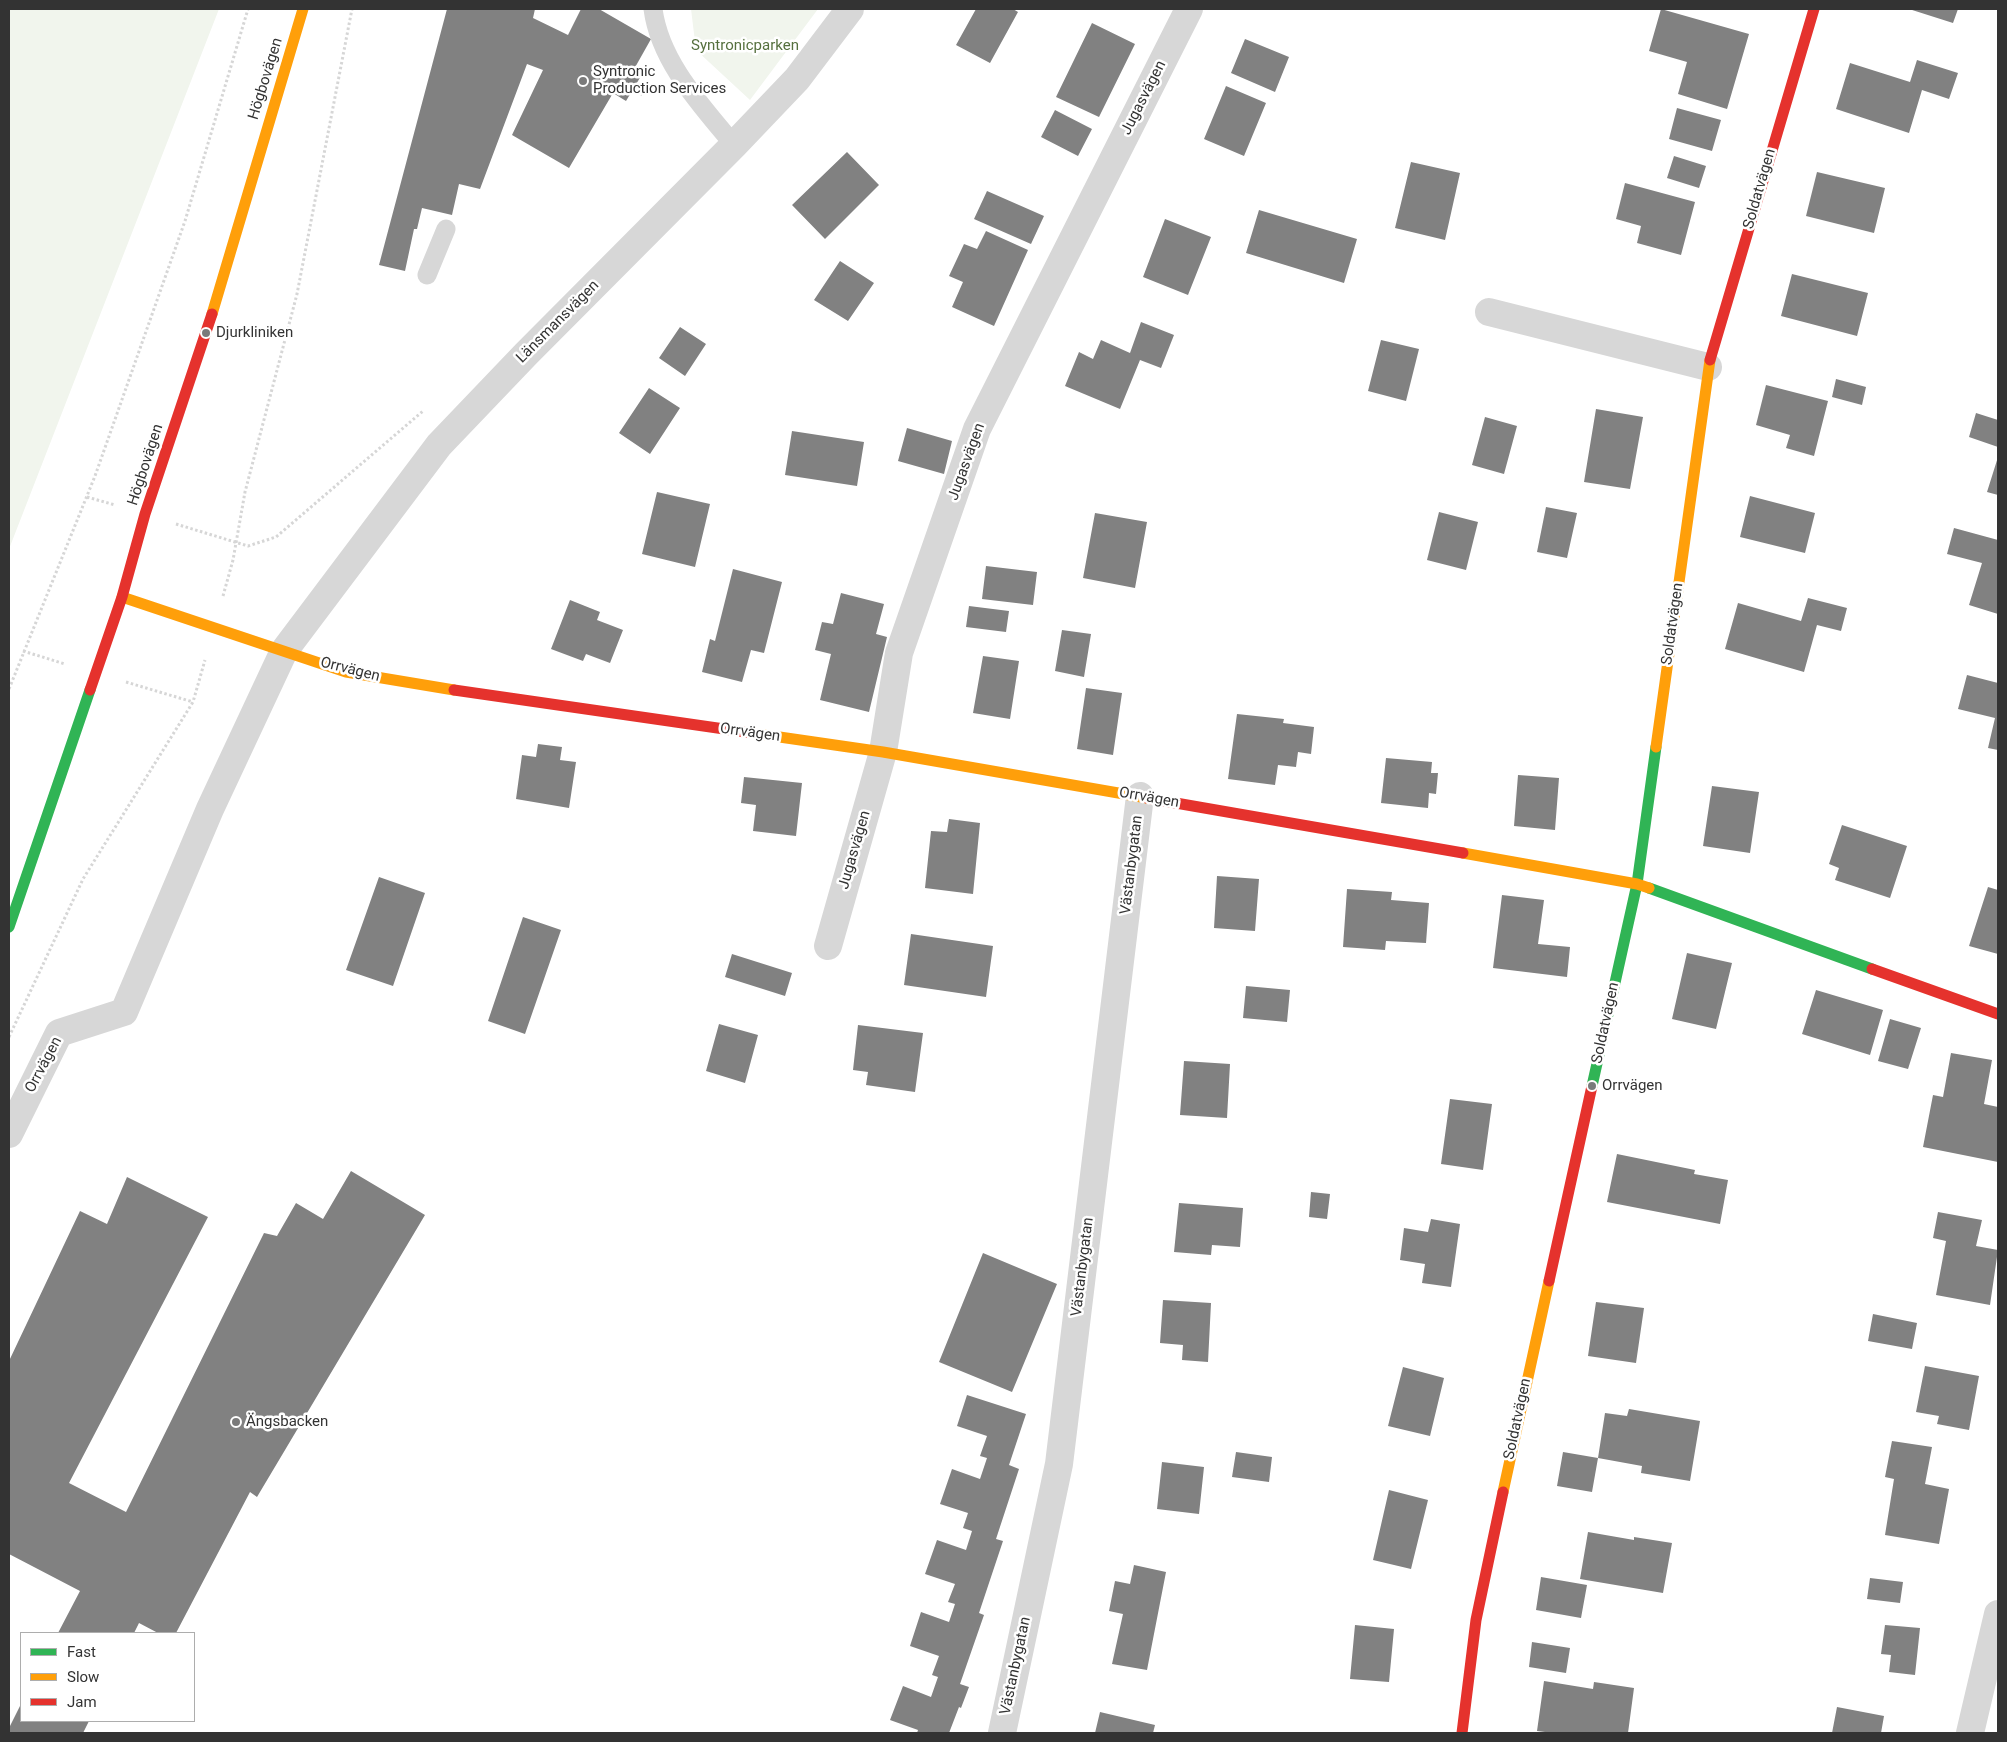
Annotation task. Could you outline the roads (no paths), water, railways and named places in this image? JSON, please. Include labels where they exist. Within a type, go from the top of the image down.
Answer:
[{"type":"street","name":"Högbovägen","points":[[9,927],[122,597],[145,514],[206,333],[303,9]]},
{"type":"street","name":"Länsmansvägen","points":[[284,650],[439,445],[797,78],[850,9]]},
{"type":"street","name":"Jugasvägen","points":[[828,946],[883,752],[899,653],[977,429],[1184,10]]},
{"type":"street","name":"Soldatvägen","points":[[1462,1733],[1476,1620],[1522,1401],[1636,884],[1708,367],[1811,10]]},
{"type":"street","points":[[1490,312],[1708,367]]},
{"type":"street","name":"Orrvägen","points":[[122,597],[346,672],[454,690],[883,752],[1636,884],[1998,1014]]},
{"type":"street","name":"Orrvägen","points":[[9,1134],[59,1033],[124,1012],[210,809],[284,650]]},
{"type":"street","name":"Västanbygatan","points":[[1002,1733],[1059,1464],[1140,796]]},
{"type":"street","points":[[1970,1733],[1998,1614]]},
{"type":"lane","points":[[653,9],[655,23],[668,55],[692,93],[734,144]]},
{"type":"lane","points":[[427,275],[446,228]]},
{"type":"place","name":"Syntronic Production Services","points":[[583,81]]},
{"type":"place","name":"Djurkliniken","points":[[206,333]]},
{"type":"place","name":"Orrvägen","points":[[1592,1086]]},
{"type":"place","name":"Ängsbacken","points":[[236,1422]]},
{"type":"park label","name":"Syntronicparken","points":[[745,46]]}]
